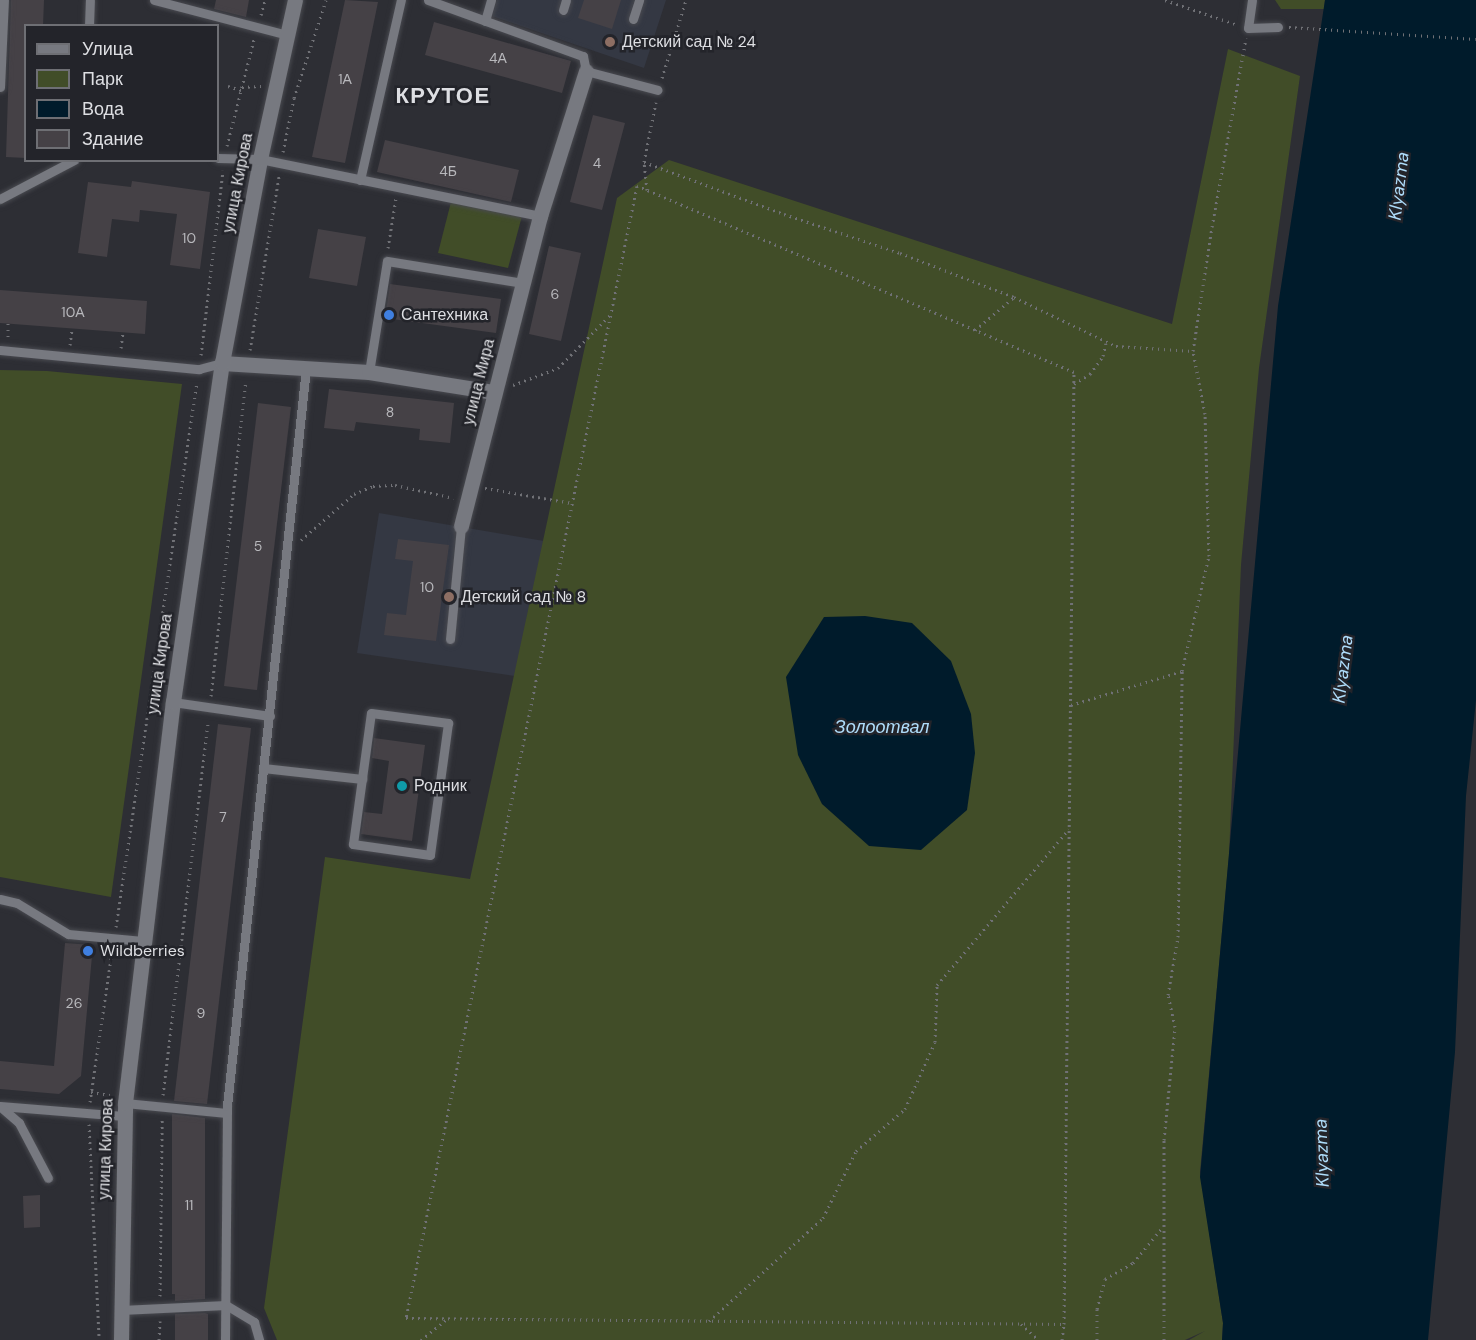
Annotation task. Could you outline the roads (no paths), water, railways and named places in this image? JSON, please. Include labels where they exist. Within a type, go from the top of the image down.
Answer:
[{"type":"street","name":"улица Кирова","points":[[121,1340],[124,1109],[173,702],[222,363],[260,159],[296,0]]},
{"type":"street","name":"улица Мира","points":[[461,526],[540,216],[586,70]]},
{"type":"street","points":[[222,363],[369,372],[494,392]]},
{"type":"lane","points":[[0,87],[4,0]]},
{"type":"lane","points":[[90,0],[90,24]]},
{"type":"lane","points":[[154,0],[257,29],[287,35]]},
{"type":"lane","points":[[360,180],[401,0]]},
{"type":"lane","points":[[428,0],[583,56],[586,70],[658,90]]},
{"type":"lane","points":[[485,21],[491,0]]},
{"type":"lane","points":[[633,19],[639,0]]},
{"type":"lane","points":[[1252,0],[1248,28],[1278,27]]},
{"type":"lane","points":[[221,158],[260,159],[540,216]]},
{"type":"lane","points":[[0,200],[70,162]]},
{"type":"lane","points":[[369,372],[387,261],[524,283]]},
{"type":"lane","points":[[0,350],[199,369],[222,363]]},
{"type":"lane","points":[[225,1340],[227,1113],[306,368]]},
{"type":"lane","name":"улица Мира","points":[[450,639],[461,526]]},
{"type":"lane","points":[[173,702],[270,716]]},
{"type":"lane","points":[[370,713],[448,723],[430,855],[353,844],[362,779],[370,713]]},
{"type":"lane","points":[[263,768],[362,779]]},
{"type":"lane","points":[[0,899],[17,903],[68,934],[143,941]]},
{"type":"lane","points":[[0,1106],[88,1113],[162,1108],[227,1113]]},
{"type":"lane","points":[[0,1106],[16,1118],[48,1178]]},
{"type":"lane","points":[[121,1310],[226,1305],[254,1322],[259,1340]]},
{"type":"water","name":"Klyazma","points":[[1325,0],[1476,0],[1476,700],[1466,796],[1455,1052],[1428,1340],[1222,1340],[1223,1323],[1200,1177],[1278,306]]},
{"type":"water","name":"Золоотвал","points":[[865,616],[912,623],[951,661],[971,714],[975,753],[967,810],[921,850],[869,846],[822,804],[798,755],[786,677],[824,617]]},
{"type":"place","name":"Детский сад № 24","points":[[610,42]]},
{"type":"place","name":"Сантехника","points":[[389,315]]},
{"type":"place","name":"Детский сад № 8","points":[[449,597]]},
{"type":"place","name":"Родник","points":[[402,786]]},
{"type":"place","name":"Wildberries","points":[[88,951]]},
{"type":"district","name":"КРУТОЕ","points":[[443,96]]}]
